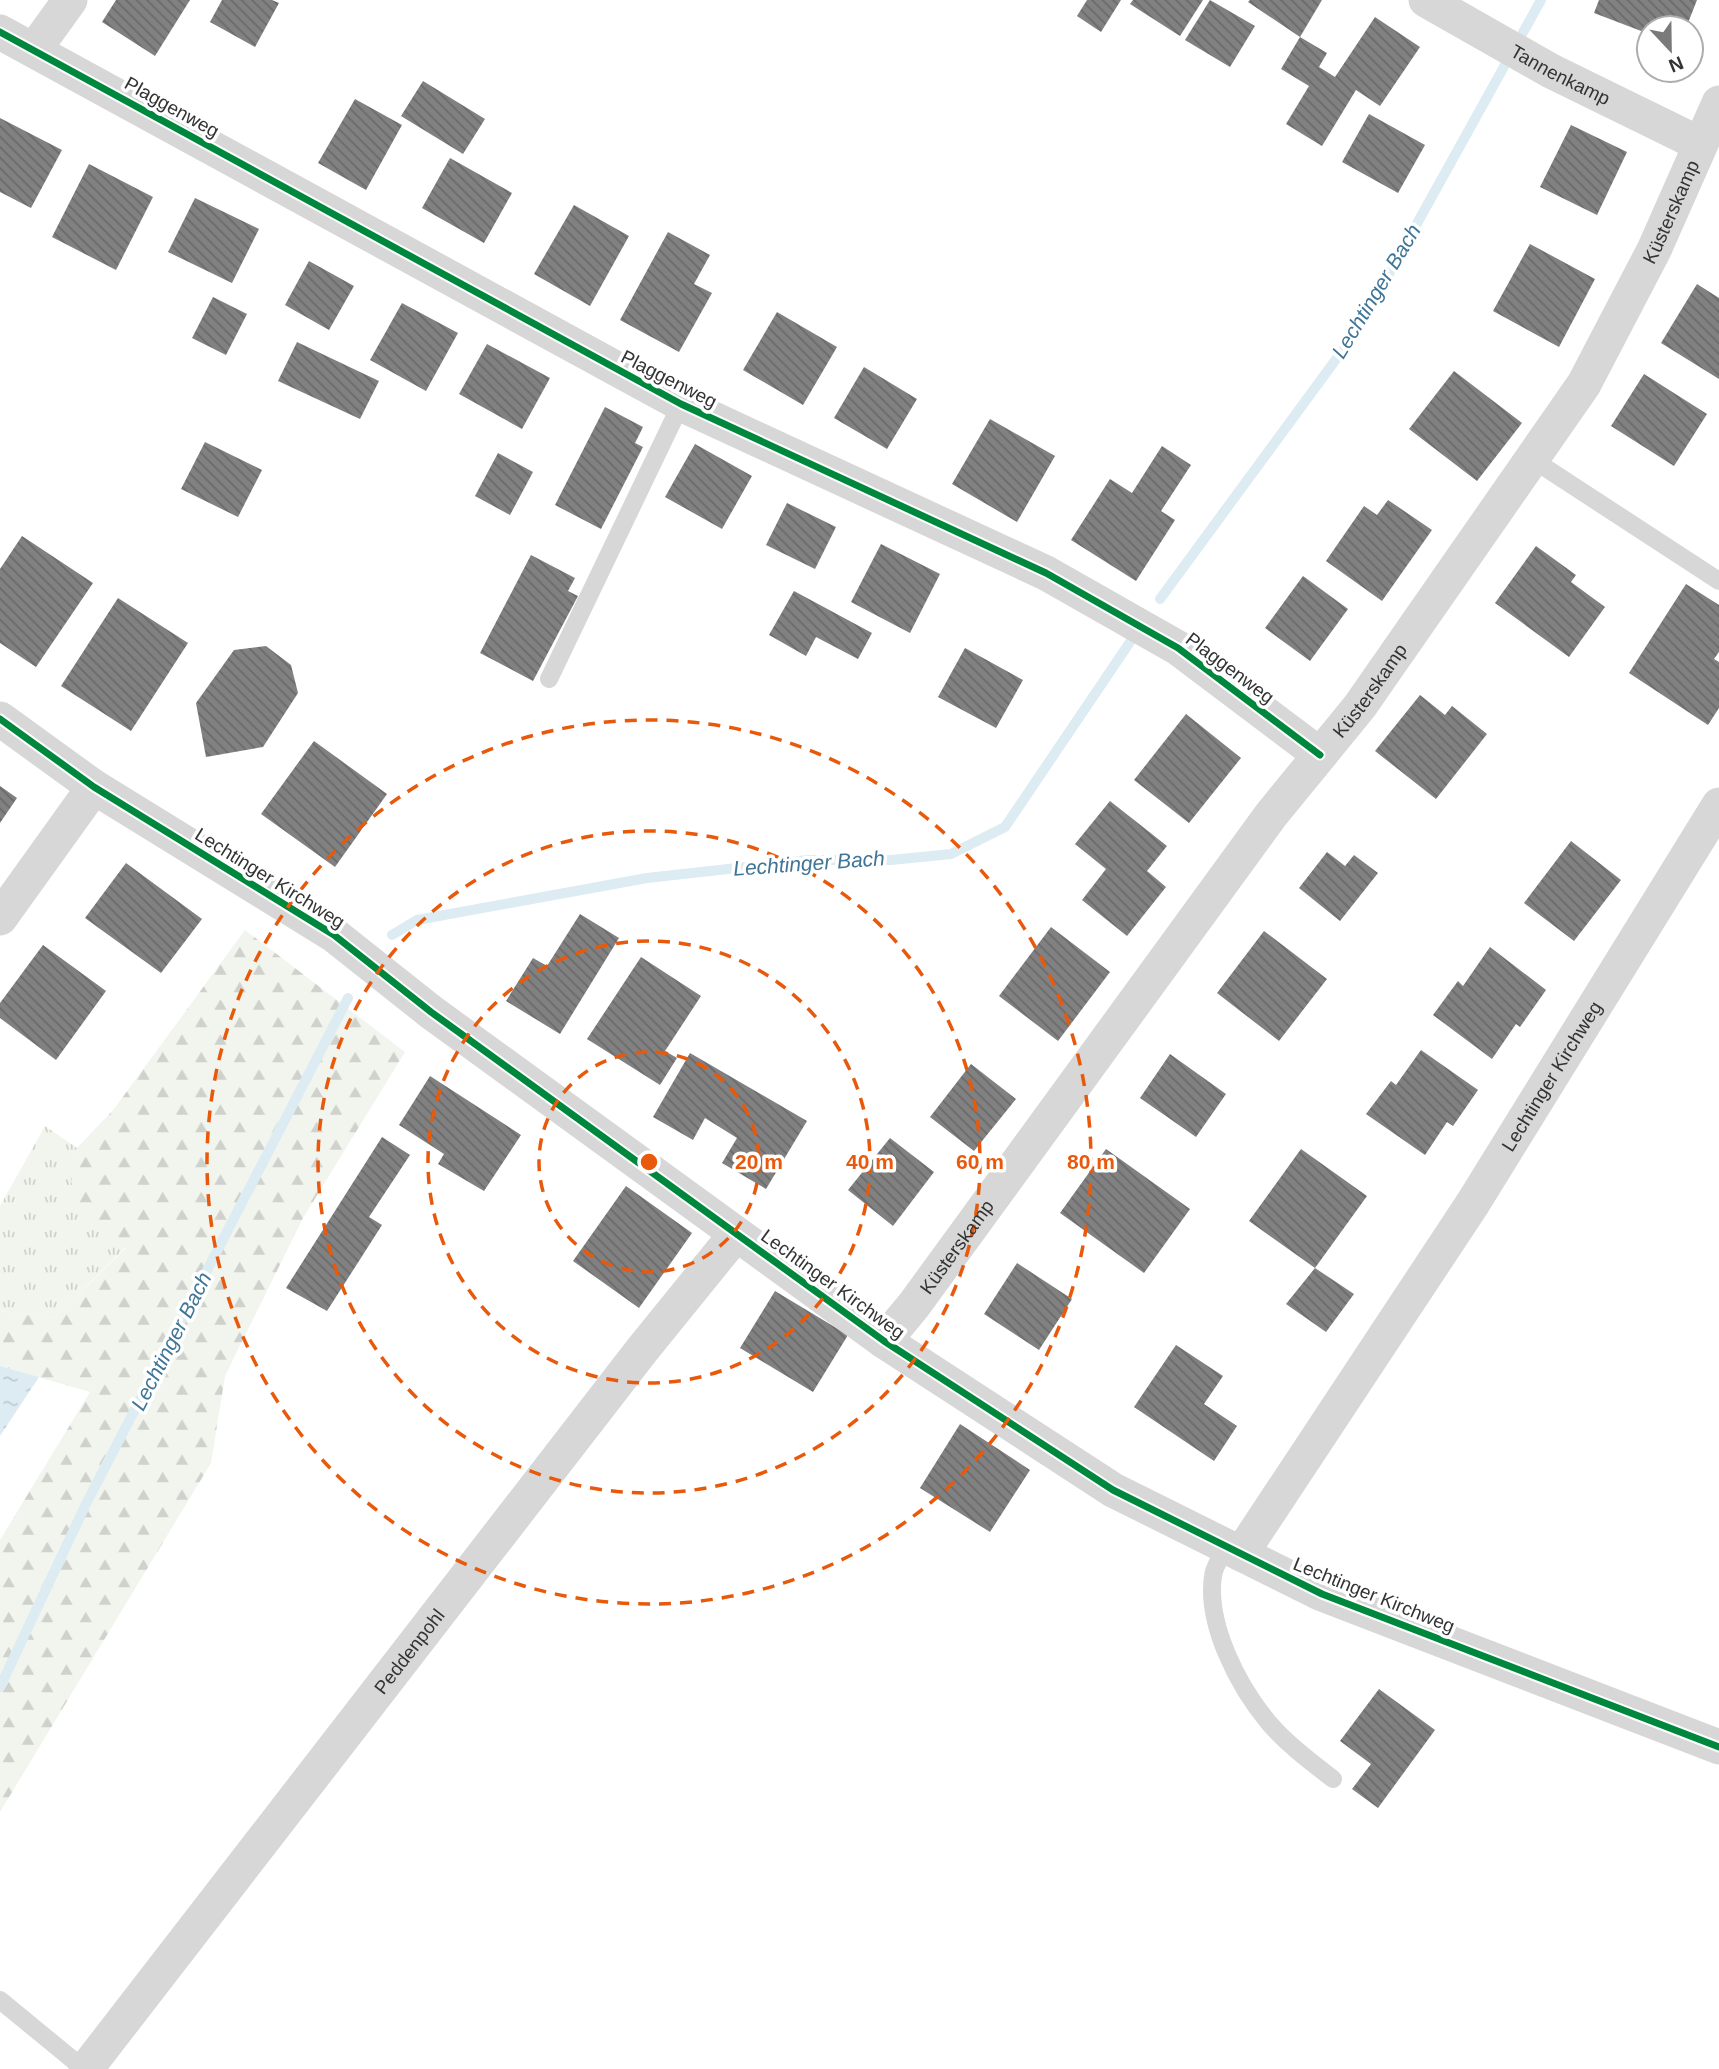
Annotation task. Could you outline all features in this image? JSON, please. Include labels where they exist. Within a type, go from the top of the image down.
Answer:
[{"type":"street","points":[[34,50],[69,0]]},
{"type":"street","name":"Tannenkamp","points":[[1426,0],[1551,71],[1700,144]]},
{"type":"street","name":"Plaggenweg","points":[[0,32],[681,404],[1046,573],[1178,648],[1320,755]]},
{"type":"street","name":"Küsterskamp","points":[[884,1341],[914,1304],[1271,815],[1360,706],[1591,372],[1654,250],[1719,103]]},
{"type":"street","name":"Lechtinger Kirchweg","points":[[0,719],[94,786],[334,935],[431,1012],[884,1341],[1113,1490],[1322,1594],[1719,1746]]},
{"type":"street","points":[[0,918],[94,786]]},
{"type":"street","name":"Lechtinger Kirchweg","points":[[1234,1550],[1473,1203],[1719,805]]},
{"type":"street","name":"Peddenpohl","points":[[85,2069],[642,1350],[736,1234]]},
{"type":"lane","points":[[549,679],[681,404]]},
{"type":"lane","points":[[1532,459],[1719,581]]},
{"type":"lane","points":[[1234,1550],[1213,1573],[1213,1611],[1226,1655],[1269,1723],[1307,1760],[1333,1779]]},
{"type":"lane","points":[[0,2000],[85,2069]]},
{"type":"green space","points":[[245,930],[405,1052],[303,1218],[225,1376],[211,1463],[0,1812],[0,1540],[90,1392],[0,1366],[0,1311],[54,1318],[126,1248],[68,1200],[77,1148],[114,1109]]},
{"type":"green space","points":[[45,1126],[77,1148],[69,1200],[126,1247],[54,1318],[0,1311],[0,1206]]},
{"type":"water","points":[[0,1366],[39,1377],[0,1436]]},
{"type":"building","points":[[116,0],[190,0],[155,56],[102,22]]},
{"type":"building","points":[[222,0],[272,0],[279,3],[255,47],[210,22]]},
{"type":"building","points":[[1087,0],[1121,0],[1101,32],[1077,16]]},
{"type":"building","points":[[1133,0],[1203,0],[1180,36],[1130,4]]},
{"type":"building","points":[[1210,0],[1255,26],[1230,67],[1185,40]]},
{"type":"building","points":[[1322,0],[1300,37],[1248,2]]},
{"type":"building","points":[[1599,0],[1697,0],[1692,14],[1635,14],[1635,29],[1594,13]]},
{"type":"building","points":[[1375,17],[1420,47],[1380,106],[1356,90],[1322,146],[1286,124],[1309,86],[1281,69],[1300,37],[1327,53],[1319,67],[1335,77]]},
{"type":"building","points":[[423,81],[485,119],[463,154],[401,116]]},
{"type":"building","points":[[355,99],[402,125],[366,190],[318,163]]},
{"type":"building","points":[[1369,114],[1425,145],[1398,193],[1342,162]]},
{"type":"building","points":[[0,118],[62,150],[31,208],[0,192]]},
{"type":"building","points":[[1571,125],[1627,152],[1597,215],[1540,187]]},
{"type":"building","points":[[450,158],[512,193],[484,243],[422,208]]},
{"type":"building","points":[[89,164],[153,197],[116,270],[52,237]]},
{"type":"building","points":[[195,198],[259,229],[232,283],[168,252]]},
{"type":"building","points":[[574,205],[629,236],[590,306],[534,274]]},
{"type":"building","points":[[668,232],[710,255],[694,284],[712,293],[679,352],[620,320]]},
{"type":"building","points":[[1530,244],[1595,279],[1559,347],[1493,311]]},
{"type":"building","points":[[309,261],[354,286],[329,330],[285,305]]},
{"type":"building","points":[[1697,284],[1719,298],[1719,379],[1661,343]]},
{"type":"building","points":[[213,297],[247,314],[226,355],[192,338]]},
{"type":"building","points":[[402,303],[458,333],[426,391],[370,360]]},
{"type":"building","points":[[777,312],[837,347],[803,405],[743,370]]},
{"type":"building","points":[[297,342],[379,381],[360,419],[278,381]]},
{"type":"building","points":[[487,344],[550,378],[522,429],[459,394]]},
{"type":"building","points":[[864,367],[917,399],[887,449],[834,418]]},
{"type":"building","points":[[1454,371],[1522,423],[1477,481],[1409,429]]},
{"type":"building","points":[[1644,374],[1707,414],[1674,466],[1611,426]]},
{"type":"building","points":[[605,407],[643,427],[635,443],[643,447],[601,529],[555,505]]},
{"type":"building","points":[[990,419],[1055,456],[1017,522],[952,484]]},
{"type":"building","points":[[205,442],[262,470],[238,517],[181,489]]},
{"type":"building","points":[[695,444],[752,476],[722,529],[665,497]]},
{"type":"building","points":[[1162,446],[1191,465],[1161,511],[1175,520],[1136,581],[1071,540],[1110,479],[1132,493]]},
{"type":"building","points":[[498,453],[533,472],[510,515],[475,496]]},
{"type":"building","points":[[1388,500],[1432,530],[1382,601],[1326,561],[1364,506],[1377,515]]},
{"type":"building","points":[[787,503],[836,527],[815,569],[766,545]]},
{"type":"building","points":[[22,536],[93,583],[36,667],[0,643],[0,569]]},
{"type":"building","points":[[881,544],[940,574],[910,633],[851,602]]},
{"type":"building","points":[[1536,546],[1576,575],[1571,582],[1605,607],[1569,657],[1495,603]]},
{"type":"building","points":[[531,555],[575,578],[568,591],[578,596],[533,681],[480,653]]},
{"type":"building","points":[[1303,576],[1348,609],[1310,661],[1265,628]]},
{"type":"building","points":[[1686,584],[1719,605],[1719,652],[1714,659],[1719,662],[1719,708],[1708,725],[1629,673]]},
{"type":"building","points":[[794,591],[872,633],[858,659],[816,637],[806,656],[769,635]]},
{"type":"building","points":[[118,598],[188,643],[131,731],[61,686]]},
{"type":"building","points":[[266,646],[291,665],[298,693],[263,747],[206,757],[196,703],[234,650]]},
{"type":"building","points":[[965,648],[1023,680],[996,728],[938,697]]},
{"type":"building","points":[[1420,695],[1445,715],[1452,706],[1487,734],[1436,799],[1375,751]]},
{"type":"building","points":[[1186,714],[1241,758],[1189,823],[1134,780]]},
{"type":"building","points":[[314,741],[387,794],[335,867],[261,814]]},
{"type":"building","points":[[0,786],[17,798],[0,823]]},
{"type":"building","points":[[1110,801],[1167,846],[1147,871],[1166,887],[1127,936],[1082,900],[1106,869],[1075,844]]},
{"type":"building","points":[[1571,841],[1621,880],[1574,941],[1524,903]]},
{"type":"building","points":[[1327,852],[1345,866],[1354,855],[1378,873],[1340,921],[1299,888]]},
{"type":"building","points":[[126,863],[202,919],[161,973],[85,918]]},
{"type":"building","points":[[580,914],[619,938],[560,1034],[506,1001],[533,958],[547,966]]},
{"type":"building","points":[[1051,927],[1110,972],[1058,1041],[999,996]]},
{"type":"building","points":[[1264,931],[1327,979],[1279,1041],[1217,993]]},
{"type":"building","points":[[43,945],[106,991],[56,1060],[0,1018],[0,1003]]},
{"type":"building","points":[[1490,947],[1546,990],[1520,1027],[1516,1024],[1492,1059],[1433,1015],[1458,981],[1463,986]]},
{"type":"building","points":[[641,957],[701,996],[665,1051],[677,1058],[660,1085],[587,1039]]},
{"type":"building","points":[[1421,1050],[1478,1090],[1453,1126],[1447,1122],[1425,1155],[1366,1114],[1391,1081],[1396,1085]]},
{"type":"building","points":[[690,1053],[807,1121],[766,1189],[722,1163],[737,1138],[705,1118],[693,1140],[653,1117]]},
{"type":"building","points":[[1170,1054],[1226,1094],[1196,1137],[1140,1098]]},
{"type":"building","points":[[971,1064],[1016,1099],[974,1151],[930,1117]]},
{"type":"building","points":[[430,1076],[521,1135],[484,1191],[438,1164],[444,1154],[399,1125]]},
{"type":"building","points":[[382,1137],[410,1155],[369,1217],[382,1225],[327,1311],[286,1288]]},
{"type":"building","points":[[890,1138],[934,1172],[893,1226],[848,1190]]},
{"type":"building","points":[[1106,1149],[1190,1209],[1144,1273],[1060,1213]]},
{"type":"building","points":[[1301,1149],[1367,1196],[1315,1268],[1249,1221]]},
{"type":"building","points":[[626,1186],[692,1233],[639,1308],[573,1261]]},
{"type":"building","points":[[1017,1263],[1072,1299],[1039,1350],[984,1314]]},
{"type":"building","points":[[1315,1268],[1354,1294],[1326,1332],[1286,1304]]},
{"type":"building","points":[[775,1291],[848,1335],[813,1392],[740,1348]]},
{"type":"building","points":[[1176,1345],[1223,1376],[1204,1404],[1237,1426],[1214,1461],[1134,1407]]},
{"type":"building","points":[[960,1424],[1030,1470],[990,1532],[920,1488]]},
{"type":"building","points":[[1379,1689],[1435,1730],[1378,1808],[1352,1789],[1371,1764],[1340,1741]]},
{"type":"waterway","name":"Lechtinger Bach","points":[[1160,599],[1359,328],[1541,0]]},
{"type":"waterway","name":"Lechtinger Bach","points":[[392,935],[417,920],[647,878],[808,860],[891,860],[951,854],[1005,827],[1130,642]]},
{"type":"waterway","name":"Lechtinger Bach","points":[[0,1687],[86,1504],[348,998]]},
{"type":"cycle path","points":[[0,32],[681,404],[1046,573],[1178,648],[1320,755]]},
{"type":"cycle path","points":[[0,719],[94,787],[334,935],[431,1012],[884,1341],[1113,1490],[1322,1594],[1719,1747]]}]
